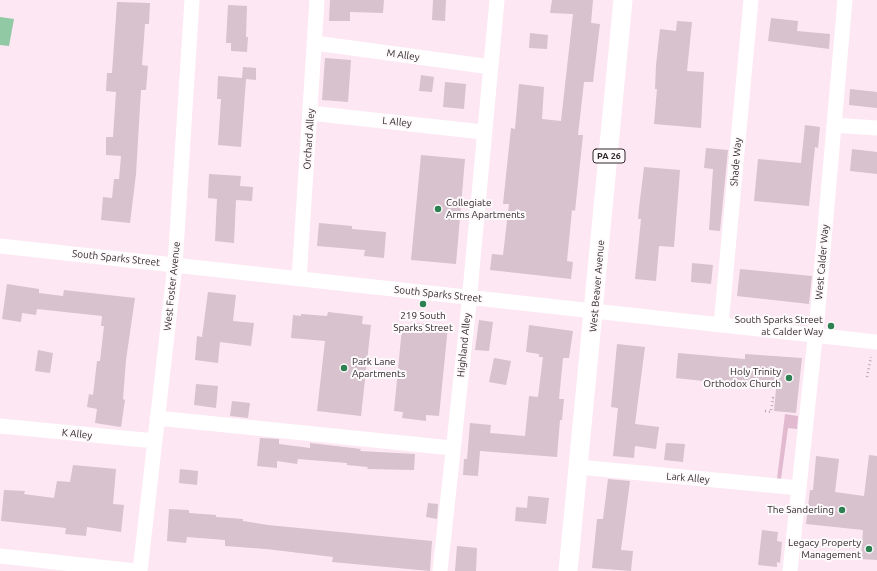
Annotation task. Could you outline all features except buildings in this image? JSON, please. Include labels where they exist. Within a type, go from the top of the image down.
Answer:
[{"type":"main road","name":"West Beaver Avenue","points":[[568,571],[623,0]]},
{"type":"street","name":"West Foster Avenue","points":[[140,571],[175,265],[192,0]]},
{"type":"street","name":"Orchard Alley","points":[[299,279],[317,0]]},
{"type":"street","name":"Highland Alley","points":[[440,571],[469,298],[483,132],[497,0]]},
{"type":"street","name":"Shade Way","points":[[721,325],[751,0]]},
{"type":"street","name":"West Calder Way","points":[[790,571],[815,335],[845,0]]},
{"type":"street","name":"M Alley","points":[[315,43],[491,67]]},
{"type":"street","name":"L Alley","points":[[310,113],[483,132]]},
{"type":"street","points":[[834,125],[877,128]]},
{"type":"street","name":"South Sparks Street","points":[[0,246],[877,342]]},
{"type":"street","points":[[157,418],[452,448]]},
{"type":"street","name":"K Alley","points":[[0,426],[154,441]]},
{"type":"street","name":"Lark Alley","points":[[578,468],[799,488]]},
{"type":"street","points":[[0,556],[135,571]]},
{"type":"path","points":[[867,377],[871,357]]},
{"type":"path","points":[[765,411],[771,412],[772,398],[775,398]]},
{"type":"shaded area","points":[[0,17],[14,19],[9,46],[0,45]]},
{"type":"shaded area","points":[[785,414],[798,416],[797,429],[788,428],[781,479],[777,479]]},
{"type":"place","name":"Collegiate Arms Apartments","points":[[438,209]]},
{"type":"place","name":"219 South Sparks Street","points":[[423,304]]},
{"type":"place","name":"South Sparks Street at Calder Way","points":[[831,326]]},
{"type":"place","name":"Park Lane Apartments","points":[[344,368]]},
{"type":"place","name":"Holy Trinity Orthodox Church","points":[[789,378]]},
{"type":"place","name":"The Sanderling","points":[[842,510]]},
{"type":"place","name":"Legacy Property Management","points":[[869,549]]}]
